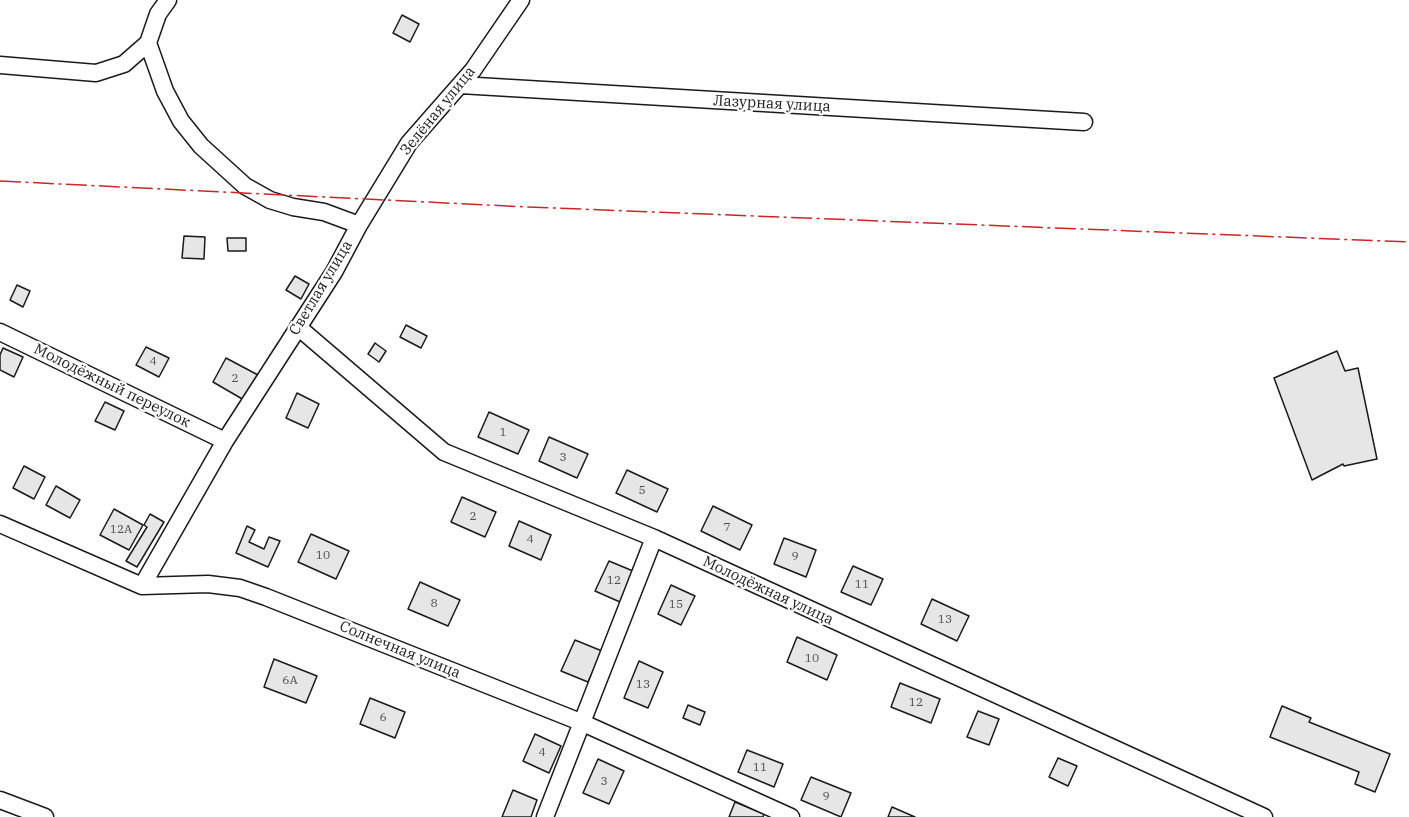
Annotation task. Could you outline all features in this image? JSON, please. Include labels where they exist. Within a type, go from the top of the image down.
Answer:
[{"type":"street","points":[[0,64],[96,73],[124,64],[148,43],[158,14],[168,0]]},
{"type":"street","name":"Зелёная улица","points":[[359,225],[409,142],[473,70],[521,0]]},
{"type":"street","name":"Светлая улица","points":[[142,586],[225,441],[334,272],[359,225],[324,212],[293,207],[270,200],[245,186],[201,146],[181,121],[165,91],[148,43]]},
{"type":"street","name":"Лазурная улица","points":[[460,85],[1084,122]]},
{"type":"street","name":"Молодёжная улица","points":[[298,327],[444,452],[654,538],[1264,817]]},
{"type":"street","name":"Молодёжный переулок","points":[[0,332],[225,441]]},
{"type":"street","name":"Солнечная улица","points":[[0,524],[142,586],[208,584],[240,588],[583,723],[791,817]]},
{"type":"street","points":[[545,817],[654,538]]},
{"type":"street","points":[[0,800],[45,817]]},
{"type":"building","points":[[402,15],[419,24],[410,42],[393,33]]},
{"type":"building","points":[[184,236],[205,237],[204,259],[182,258]]},
{"type":"building","points":[[227,238],[246,238],[246,251],[228,251]]},
{"type":"building","points":[[295,276],[309,284],[301,299],[286,290]]},
{"type":"building","points":[[17,285],[30,291],[23,307],[10,300]]},
{"type":"building","points":[[406,325],[427,336],[421,348],[400,337]]},
{"type":"building","points":[[375,343],[386,351],[379,362],[368,354]]},
{"type":"building","points":[[146,347],[169,358],[159,377],[136,365]]},
{"type":"building","points":[[3,348],[23,357],[14,377],[0,370],[0,355]]},
{"type":"building","points":[[1337,351],[1345,371],[1358,368],[1377,459],[1344,466],[1343,464],[1312,480],[1274,378]]},
{"type":"building","points":[[226,358],[258,375],[244,400],[213,382]]},
{"type":"building","points":[[297,393],[319,404],[308,428],[286,418]]},
{"type":"building","points":[[105,402],[124,411],[115,430],[95,421]]},
{"type":"building","points":[[489,412],[529,430],[518,454],[478,437]]},
{"type":"building","points":[[549,437],[588,454],[577,478],[539,461]]},
{"type":"building","points":[[24,466],[45,477],[34,499],[13,488]]},
{"type":"building","points":[[627,470],[668,489],[657,512],[616,493]]},
{"type":"building","points":[[56,486],[80,500],[70,518],[46,505]]},
{"type":"building","points":[[462,497],[496,512],[485,537],[451,522]]},
{"type":"building","points":[[713,506],[752,525],[740,550],[701,531]]},
{"type":"building","points":[[114,509],[143,525],[129,550],[100,535]]},
{"type":"building","points":[[150,514],[164,522],[137,567],[126,561],[147,527],[144,525]]},
{"type":"building","points":[[519,521],[551,535],[541,560],[509,546]]},
{"type":"building","points":[[247,526],[255,530],[249,542],[264,549],[269,537],[280,541],[268,567],[236,553]]},
{"type":"building","points":[[311,534],[349,551],[336,579],[298,562]]},
{"type":"building","points":[[784,538],[816,550],[806,577],[774,564]]},
{"type":"building","points":[[609,561],[633,571],[620,602],[595,591]]},
{"type":"building","points":[[853,566],[883,579],[871,605],[841,592]]},
{"type":"building","points":[[420,582],[460,600],[448,626],[408,609]]},
{"type":"building","points":[[671,585],[695,596],[681,625],[658,614]]},
{"type":"building","points":[[932,599],[969,616],[957,641],[921,624]]},
{"type":"building","points":[[797,637],[837,655],[827,680],[787,662]]},
{"type":"building","points":[[575,640],[602,651],[588,682],[561,671]]},
{"type":"building","points":[[274,659],[317,676],[306,703],[264,687]]},
{"type":"building","points":[[639,661],[663,672],[648,708],[624,698]]},
{"type":"building","points":[[900,683],[940,699],[931,723],[891,707]]},
{"type":"building","points":[[370,698],[405,712],[395,738],[360,724]]},
{"type":"building","points":[[688,705],[705,712],[700,725],[683,718]]},
{"type":"building","points":[[1282,706],[1311,718],[1309,722],[1390,754],[1375,792],[1355,784],[1359,772],[1270,737]]},
{"type":"building","points":[[978,711],[999,719],[989,745],[967,737]]},
{"type":"building","points":[[535,734],[561,746],[549,773],[523,761]]},
{"type":"building","points":[[747,750],[783,764],[774,787],[738,772]]},
{"type":"building","points":[[1058,758],[1077,766],[1068,786],[1049,777]]},
{"type":"building","points":[[598,759],[624,771],[609,804],[583,793]]},
{"type":"building","points":[[811,777],[851,793],[841,817],[801,800]]},
{"type":"building","points":[[513,790],[537,800],[531,817],[502,817]]},
{"type":"building","points":[[735,802],[764,814],[763,817],[729,817]]},
{"type":"building","points":[[892,807],[915,817],[888,817]]},
{"type":"power","points":[[0,181],[528,207],[1409,242]]}]
